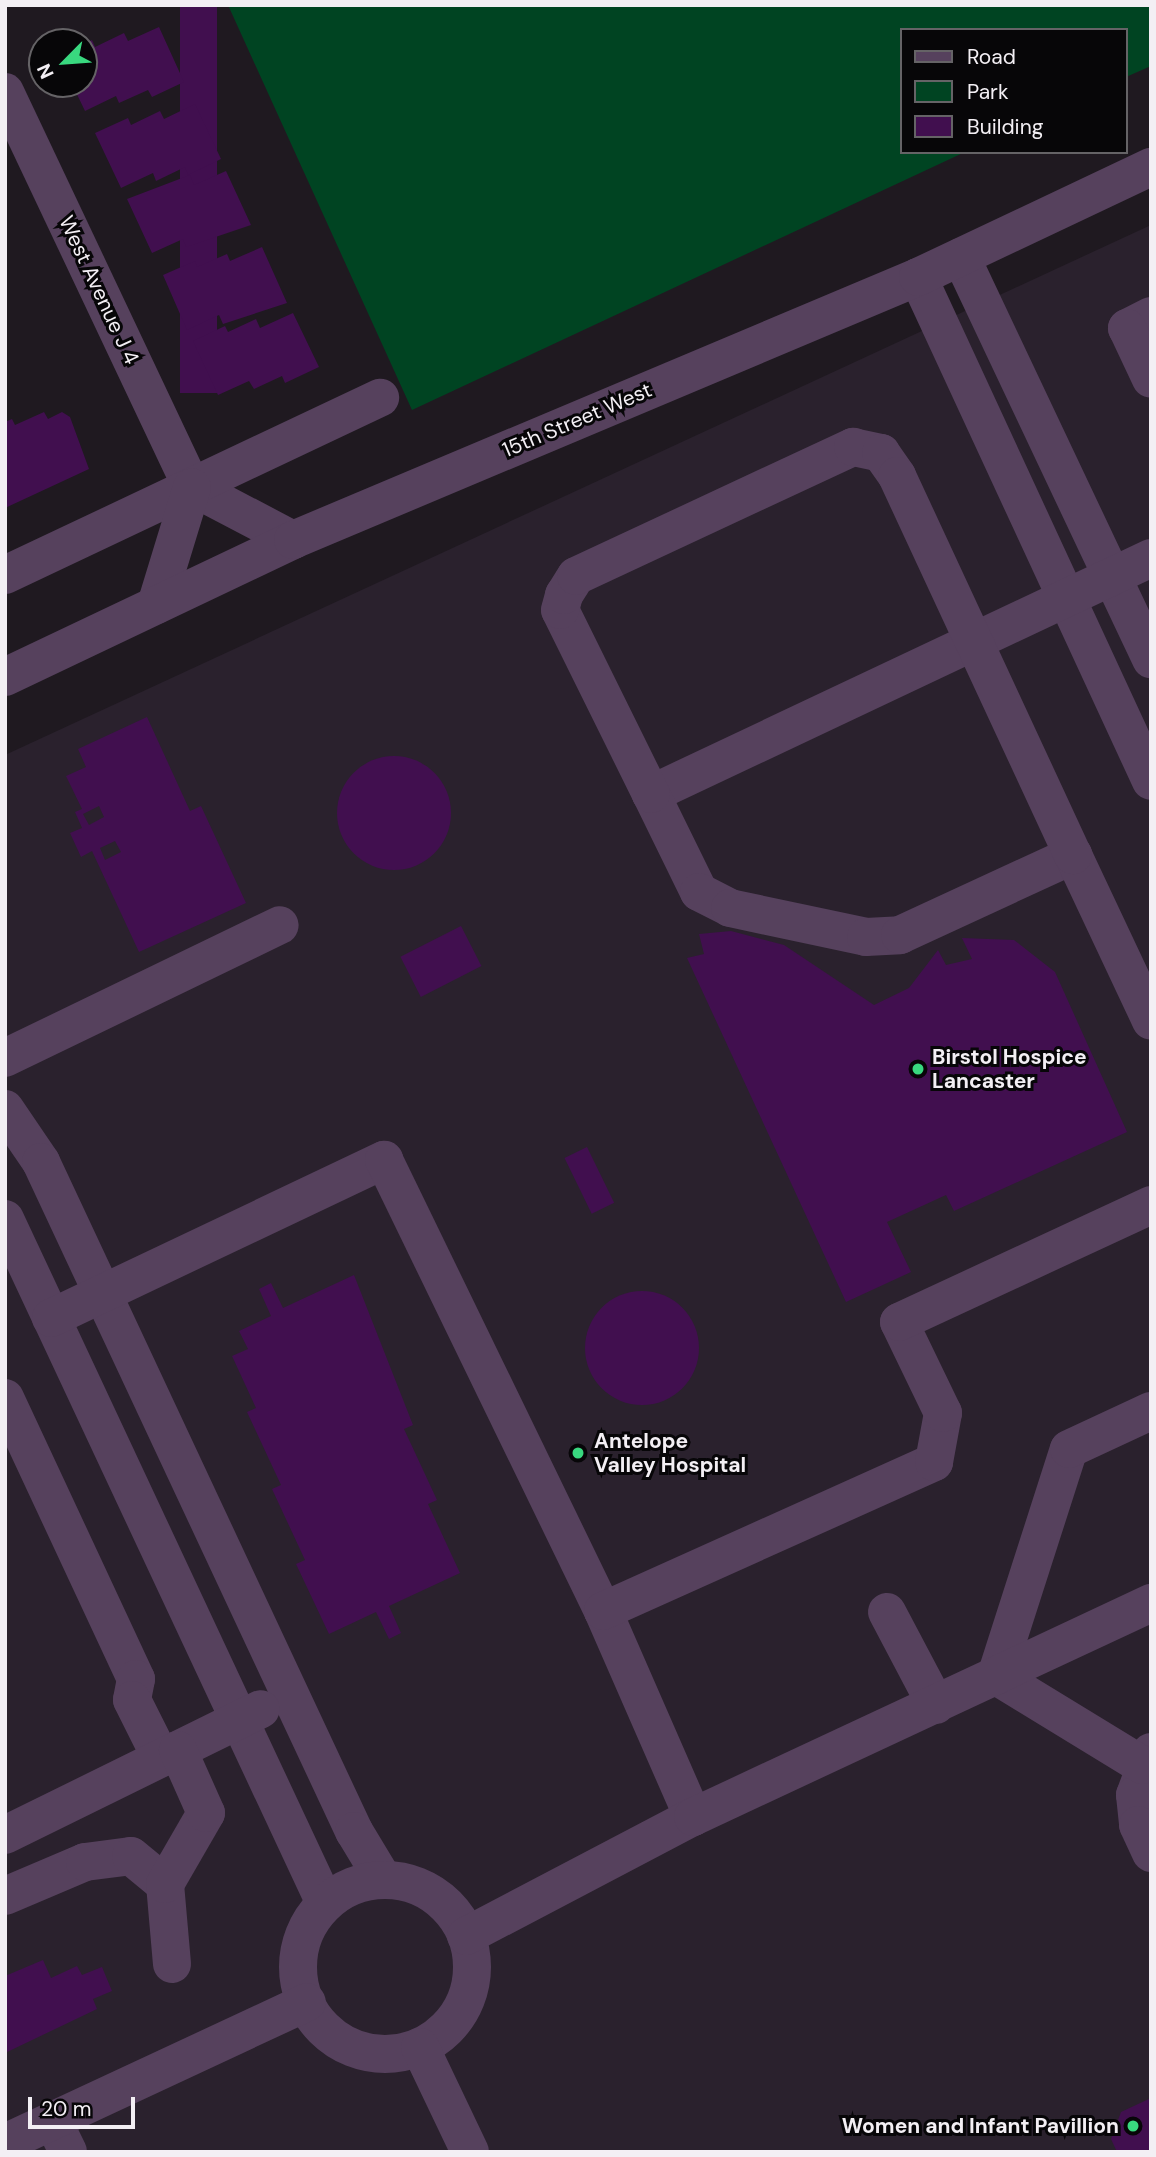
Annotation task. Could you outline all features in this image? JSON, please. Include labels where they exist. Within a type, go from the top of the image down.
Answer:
[{"type":"street","name":"West Avenue J 4","points":[[5,92],[192,487]]},
{"type":"street","name":"15th Street West","points":[[5,677],[293,540],[918,277],[1151,167]]},
{"type":"street","points":[[961,257],[1151,659]]},
{"type":"street","points":[[918,277],[1151,781]]},
{"type":"street","points":[[1151,316],[1127,328],[1151,380]]},
{"type":"street","points":[[5,575],[380,398]]},
{"type":"street","points":[[1073,855],[900,935],[866,937],[730,908],[699,892],[560,610],[576,576],[853,447],[881,453],[897,476],[976,641],[1151,1021]]},
{"type":"street","points":[[192,487],[293,540]]},
{"type":"street","points":[[156,605],[192,487]]},
{"type":"street","points":[[651,794],[1151,558]]},
{"type":"street","points":[[5,1058],[280,925]]},
{"type":"street","points":[[5,1110],[41,1161],[289,1695],[383,1879]]},
{"type":"street","points":[[51,1318],[384,1160],[603,1611],[694,1818]]},
{"type":"street","points":[[603,1611],[934,1462],[943,1413],[900,1322],[1151,1205]]},
{"type":"street","points":[[5,1219],[325,1903]]},
{"type":"street","points":[[5,1398],[136,1679],[132,1700],[170,1754],[206,1814],[165,1884],[172,1964]]},
{"type":"street","points":[[996,1676],[1069,1449],[1151,1411]]},
{"type":"street","points":[[466,1936],[694,1818],[1151,1603]]},
{"type":"street","points":[[887,1612],[936,1705]]},
{"type":"street","points":[[996,1676],[1147,1759],[1135,1795],[1138,1825],[1151,1853]]},
{"type":"street","points":[[5,1835],[289,1695]]},
{"type":"street","points":[[5,1896],[85,1862],[131,1856],[165,1884]]},
{"type":"street","points":[[383,1879],[442,1901],[466,1936],[471,1979],[466,2000],[439,2036],[420,2047],[399,2053],[355,2049],[320,2026],[307,2002],[299,1954],[325,1903],[342,1890],[383,1879]]},
{"type":"street","points":[[5,2143],[61,2136],[307,2002]]},
{"type":"street","points":[[420,2047],[470,2152]]},
{"type":"shaded area","name":"Antelope Valley Hospital","points":[[1151,225],[1151,2152],[5,2152],[5,755]]},
{"type":"green space","points":[[228,5],[1151,5],[1151,66],[1128,76],[1128,28],[900,28],[900,154],[961,154],[412,410]]},
{"type":"building","points":[[180,5],[217,5],[217,393],[180,393]]},
{"type":"building","points":[[159,27],[184,82],[152,97],[148,90],[119,103],[116,96],[85,111],[79,98],[98,98],[98,46],[124,33],[128,41]]},
{"type":"building","points":[[195,104],[221,159],[188,175],[185,167],[156,181],[153,173],[121,188],[95,133],[128,118],[131,125],[160,111],[164,119]]},
{"type":"building","points":[[226,171],[251,225],[186,247],[183,239],[152,253],[127,199],[190,175],[194,185]]},
{"type":"building","points":[[262,247],[287,303],[223,324],[219,315],[187,330],[163,275],[195,261],[197,267],[227,254],[230,261]]},
{"type":"building","points":[[293,313],[319,367],[285,383],[282,376],[254,389],[249,381],[218,395],[193,341],[225,326],[228,332],[256,319],[260,328]]},
{"type":"building","points":[[44,412],[48,419],[62,412],[70,417],[89,469],[5,508],[5,422],[12,419],[15,425]]},
{"type":"building","points":[[147,717],[190,811],[201,806],[246,903],[139,952],[92,851],[81,857],[70,833],[82,828],[75,812],[82,809],[66,776],[86,767],[78,749]],"holes":[[[99,806],[104,817],[89,825],[83,814]],[[115,841],[121,852],[105,860],[100,848]]]},
{"type":"building","points":[[394,756],[416,760],[434,773],[447,791],[451,813],[447,835],[434,853],[416,866],[394,870],[372,866],[354,853],[341,835],[337,813],[341,791],[354,773],[372,760]]},
{"type":"building","points":[[461,926],[481,966],[421,997],[400,957]]},
{"type":"building","name":"Birstol Hospice Lancaster","points":[[731,931],[784,945],[874,1005],[909,988],[938,950],[946,965],[972,959],[962,938],[1014,940],[1055,972],[1127,1132],[954,1211],[946,1195],[887,1222],[911,1272],[846,1302],[687,958],[704,954],[699,934]]},
{"type":"building","points":[[587,1147],[614,1203],[592,1214],[565,1158]]},
{"type":"building","points":[[354,1275],[413,1425],[404,1429],[437,1500],[428,1504],[460,1573],[389,1606],[401,1633],[389,1639],[376,1612],[329,1634],[296,1564],[305,1560],[272,1489],[281,1485],[247,1412],[256,1408],[232,1356],[248,1349],[239,1331],[271,1316],[259,1289],[271,1283],[283,1308]]},
{"type":"building","points":[[642,1291],[664,1295],[682,1308],[695,1326],[699,1348],[695,1370],[682,1388],[664,1401],[642,1405],[620,1401],[602,1388],[589,1370],[585,1348],[589,1326],[602,1308],[620,1295]]},
{"type":"building","points":[[43,1960],[51,1978],[77,1966],[82,1975],[102,1967],[112,1991],[93,1999],[97,2009],[5,2053],[5,1976]]},
{"type":"building","name":"Women and Infant Pavillion","points":[[1151,2098],[1151,2152],[1117,2152],[1111,2139],[1121,2112]]},
{"type":"place","name":"Birstol Hospice Lancaster","points":[[918,1069]]},
{"type":"place","name":"Antelope Valley Hospital","points":[[578,1453]]},
{"type":"place","name":"Women and Infant Pavillion","points":[[1133,2126]]}]
